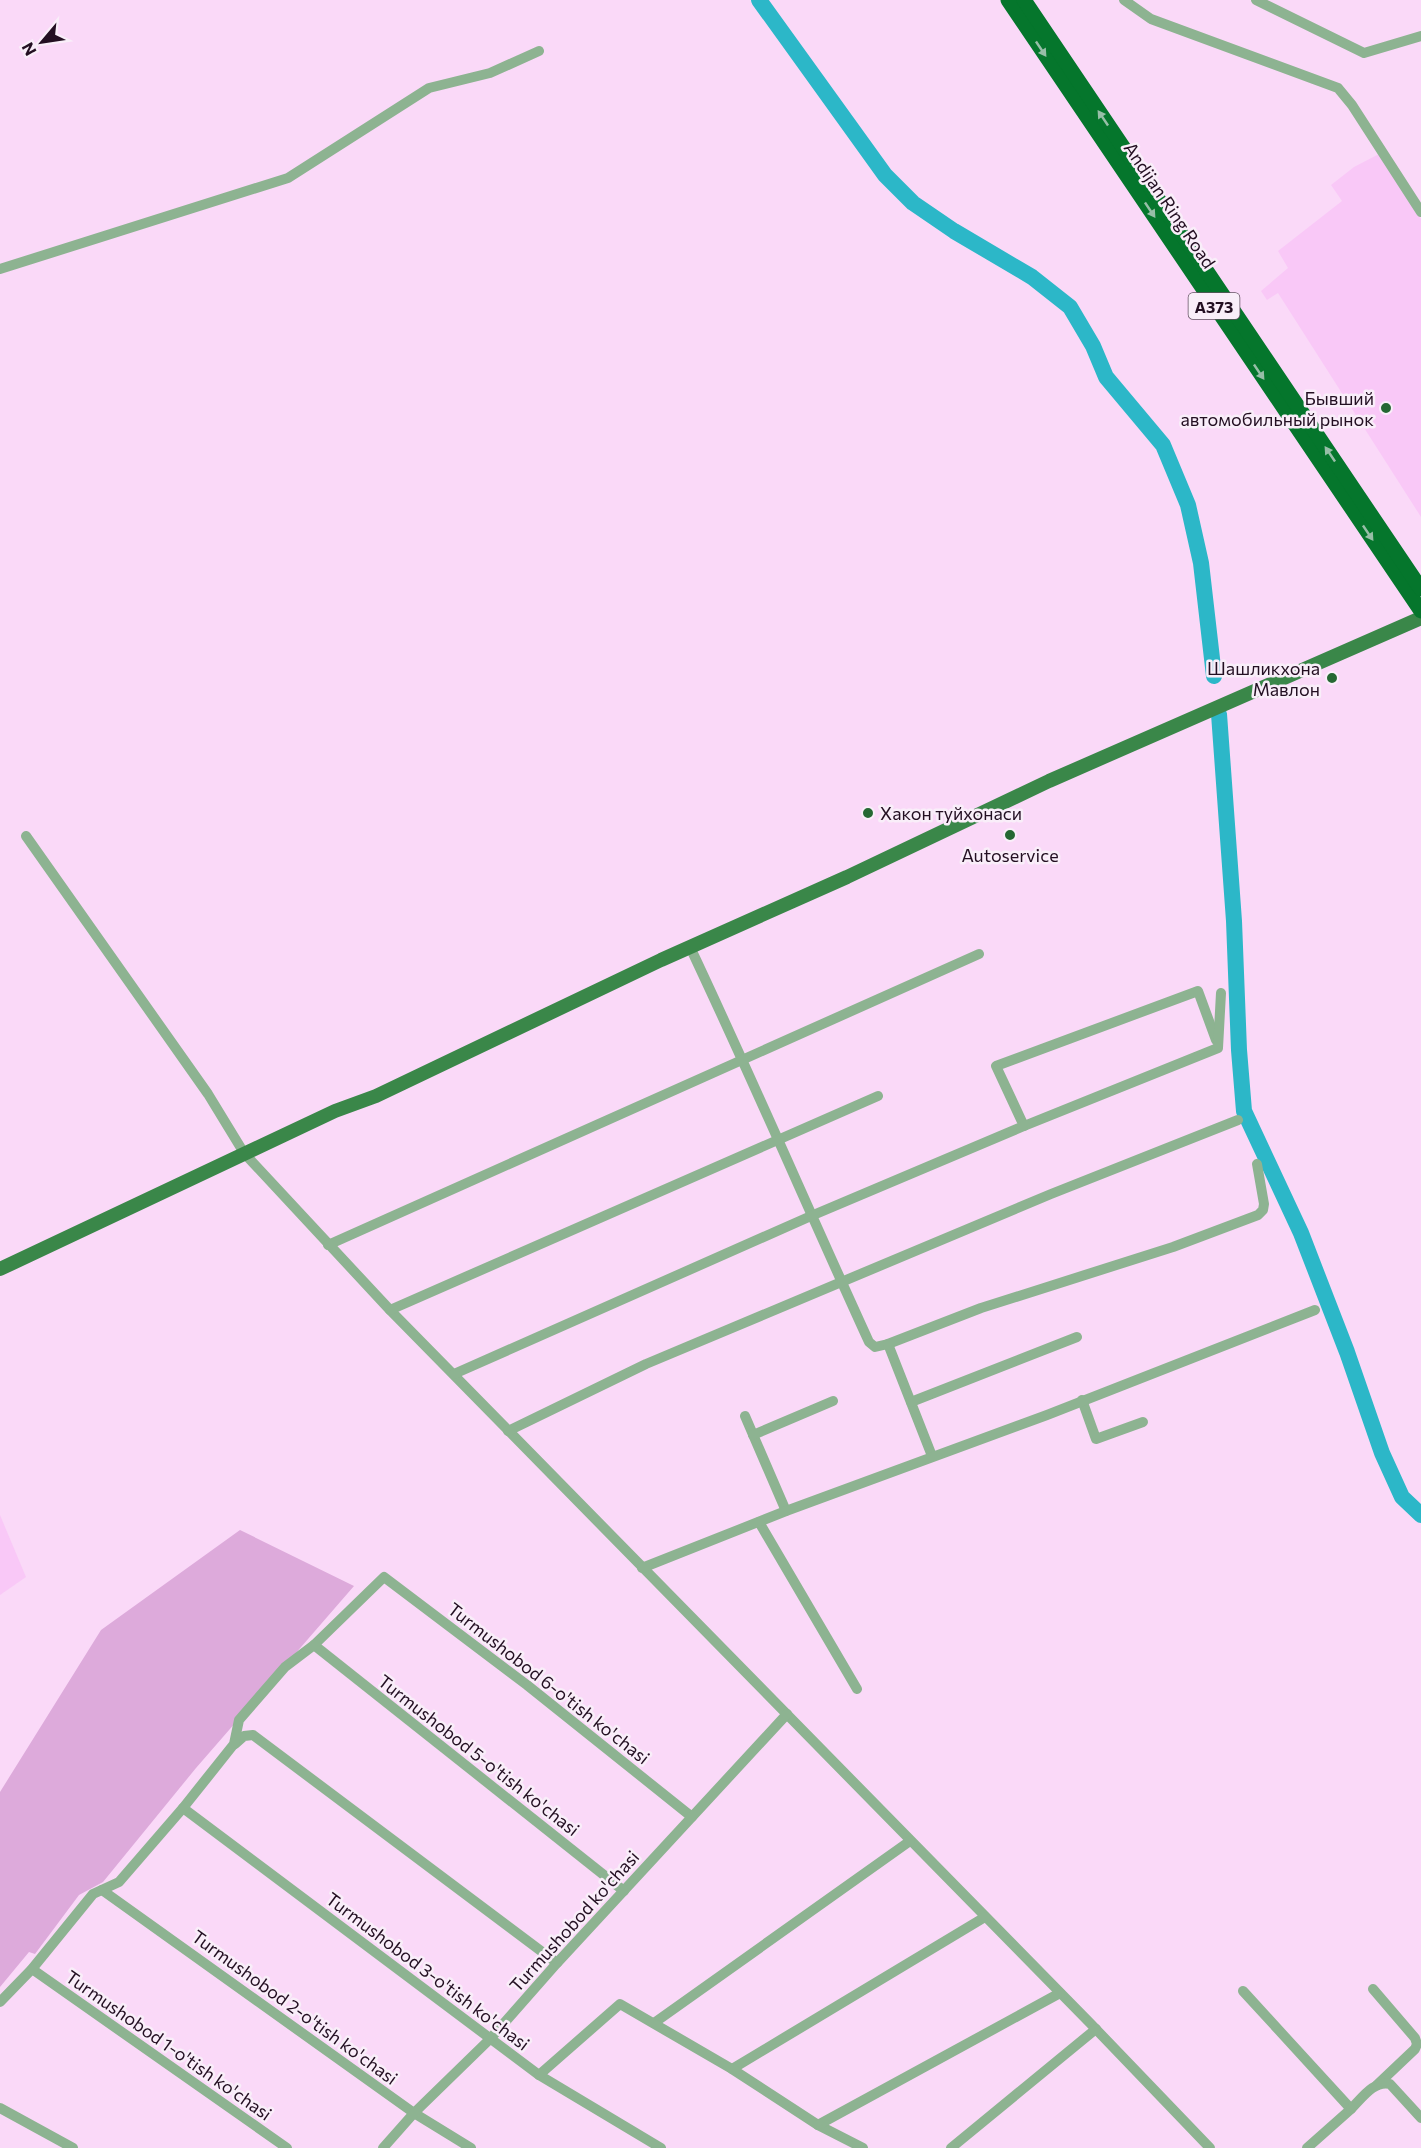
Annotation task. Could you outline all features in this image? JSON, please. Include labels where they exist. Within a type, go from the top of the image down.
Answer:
[{"type":"highway","name":"Andijan Ring Road","points":[[1008,0],[1421,611]]},
{"type":"highway","name":"Andijan Ring Road","points":[[1024,0],[1421,589]]},
{"type":"main road","points":[[0,1269],[244,1153],[335,1111],[376,1096],[690,947],[858,872],[1049,781],[1421,618]]},
{"type":"street","points":[[1124,0],[1151,19],[1338,88],[1352,105],[1421,212]]},
{"type":"street","points":[[1256,0],[1364,53],[1421,36]]},
{"type":"street","points":[[0,269],[288,178],[429,88],[489,73],[539,51]]},
{"type":"street","points":[[27,836],[208,1094],[244,1153],[390,1310],[1210,2148]]},
{"type":"street","points":[[690,947],[869,1342],[875,1347],[981,1308],[1173,1247],[1258,1215],[1263,1210],[1264,1204],[1257,1164]]},
{"type":"street","points":[[328,1245],[979,954]]},
{"type":"street","points":[[1024,1126],[996,1066],[1198,991],[1218,1046]]},
{"type":"street","points":[[454,1374],[811,1216],[1024,1126],[1218,1048],[1221,993]]},
{"type":"street","points":[[390,1310],[878,1096]]},
{"type":"street","points":[[508,1431],[646,1364],[1051,1194],[1238,1120]]},
{"type":"street","points":[[642,1568],[786,1510],[1047,1415],[1315,1310]]},
{"type":"street","points":[[911,1402],[1077,1337]]},
{"type":"street","points":[[888,1344],[932,1456]]},
{"type":"street","points":[[1082,1400],[1096,1439],[1143,1422]]},
{"type":"street","points":[[753,1435],[833,1401]]},
{"type":"street","points":[[745,1416],[786,1510]]},
{"type":"street","points":[[759,1522],[857,1689]]},
{"type":"street","name":"Turmushobod 6-o'tish ko'chasi","points":[[314,1645],[384,1577],[527,1685],[692,1817]]},
{"type":"street","points":[[234,1744],[239,1720],[285,1667],[314,1645]]},
{"type":"street","name":"Turmushobod 5-o'tish ko'chasi","points":[[314,1645],[624,1891]]},
{"type":"street","name":"Turmushobod ko'chasi","points":[[382,2148],[414,2113],[490,2039],[557,1963],[787,1714]]},
{"type":"street","points":[[0,2002],[32,1970],[93,1894],[119,1882],[234,1744],[244,1736],[253,1735],[557,1963]]},
{"type":"street","name":"Turmushobod 3-o'tish ko'chasi","points":[[183,1808],[539,2075],[661,2148]]},
{"type":"street","points":[[654,2023],[910,1841]]},
{"type":"street","name":"Turmushobod 2-o'tish ko'chasi","points":[[102,1890],[414,2113],[471,2148]]},
{"type":"street","points":[[732,2069],[985,1917]]},
{"type":"street","name":"Turmushobod 1-o'tish ko'chasi","points":[[32,1970],[287,2148]]},
{"type":"street","points":[[1307,2148],[1415,2049],[1417,2044],[1415,2038],[1373,1989]]},
{"type":"street","points":[[1243,1990],[1351,2109]]},
{"type":"street","points":[[818,2125],[1060,1993]]},
{"type":"street","points":[[539,2075],[617,2005],[624,2005],[732,2069],[818,2125],[863,2148]]},
{"type":"street","points":[[951,2148],[1096,2029]]},
{"type":"street","points":[[1377,2085],[1390,2084],[1421,2118]]},
{"type":"street","points":[[0,2108],[73,2148]]},
{"type":"shaded area","name":"Бывший автомобильный рынок","points":[[1379,154],[1421,219],[1421,517],[1278,293],[1267,300],[1261,291],[1288,268],[1278,251],[1342,201],[1331,185],[1354,167]]},
{"type":"shaded area","points":[[0,1515],[26,1577],[0,1595]]},
{"type":"shaded area","points":[[240,1530],[354,1586],[196,1768],[103,1882],[79,1895],[35,1954],[29,1952],[0,1987],[0,1792],[101,1630]]},
{"type":"waterway","points":[[759,0],[885,175],[913,203],[954,231],[1032,277],[1070,307],[1093,346],[1106,377],[1163,445],[1188,505],[1201,563],[1214,676]]},
{"type":"waterway","points":[[1219,714],[1234,921],[1244,1111],[1301,1233],[1347,1352],[1382,1453],[1402,1497],[1421,1515]]},
{"type":"place","name":"Бывший автомобильный рынок","points":[[1386,408]]},
{"type":"place","name":"Шашликхона Мавлон","points":[[1332,678]]},
{"type":"place","name":"Хакон туйхонаси","points":[[868,813]]},
{"type":"place","name":"Autoservice","points":[[1010,835]]}]
